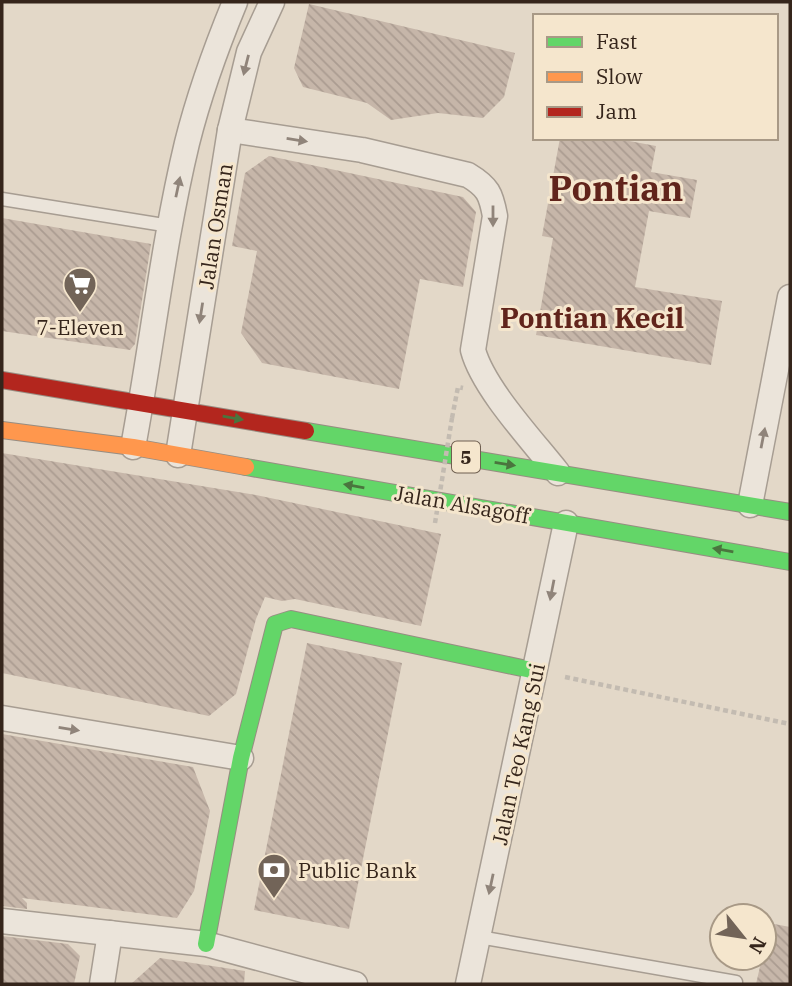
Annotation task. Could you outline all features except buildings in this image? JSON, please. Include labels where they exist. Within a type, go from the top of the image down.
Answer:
[{"type":"main road","name":"5","points":[[2,380],[790,512]]},
{"type":"main road","name":"5","points":[[2,430],[133,447]]},
{"type":"main road","name":"Jalan Alsagoff","points":[[133,447],[790,562]]},
{"type":"main road","points":[[206,944],[241,758],[275,624],[291,619],[536,671]]},
{"type":"street","name":"Jalan Osman","points":[[133,447],[170,226],[187,143],[202,90],[235,2]]},
{"type":"street","name":"Jalan Osman","points":[[178,455],[230,130],[249,52],[272,2]]},
{"type":"street","points":[[230,130],[362,150],[468,175],[481,183],[492,196],[495,216],[473,349],[477,365],[558,473]]},
{"type":"street","points":[[750,505],[790,296]]},
{"type":"street","name":"Jalan Teo Kang Sui","points":[[468,984],[566,523]]},
{"type":"street","points":[[2,718],[241,758]]},
{"type":"street","points":[[2,921],[206,944],[355,984]]},
{"type":"street","points":[[102,984],[110,933]]},
{"type":"lane","points":[[2,199],[170,226]]},
{"type":"lane","points":[[480,937],[716,981],[736,982]]},
{"type":"path","points":[[435,523],[452,418]]},
{"type":"path","points":[[536,671],[790,724]]},
{"type":"traffic: fast","points":[[306,431],[790,512]]},
{"type":"traffic: fast","points":[[246,467],[790,562]]},
{"type":"traffic: fast","points":[[206,944],[241,758],[275,624],[291,619],[536,671]]},
{"type":"traffic: slow","points":[[2,430],[133,447],[246,467]]},
{"type":"traffic: jam","points":[[2,380],[306,431]]},
{"type":"place","name":"7-Eleven","points":[[80,314]]},
{"type":"place","name":"Public Bank","points":[[274,900]]},
{"type":"district","name":"Pontian","points":[[616,188]]},
{"type":"district","name":"Pontian Kecil","points":[[592,317]]}]
